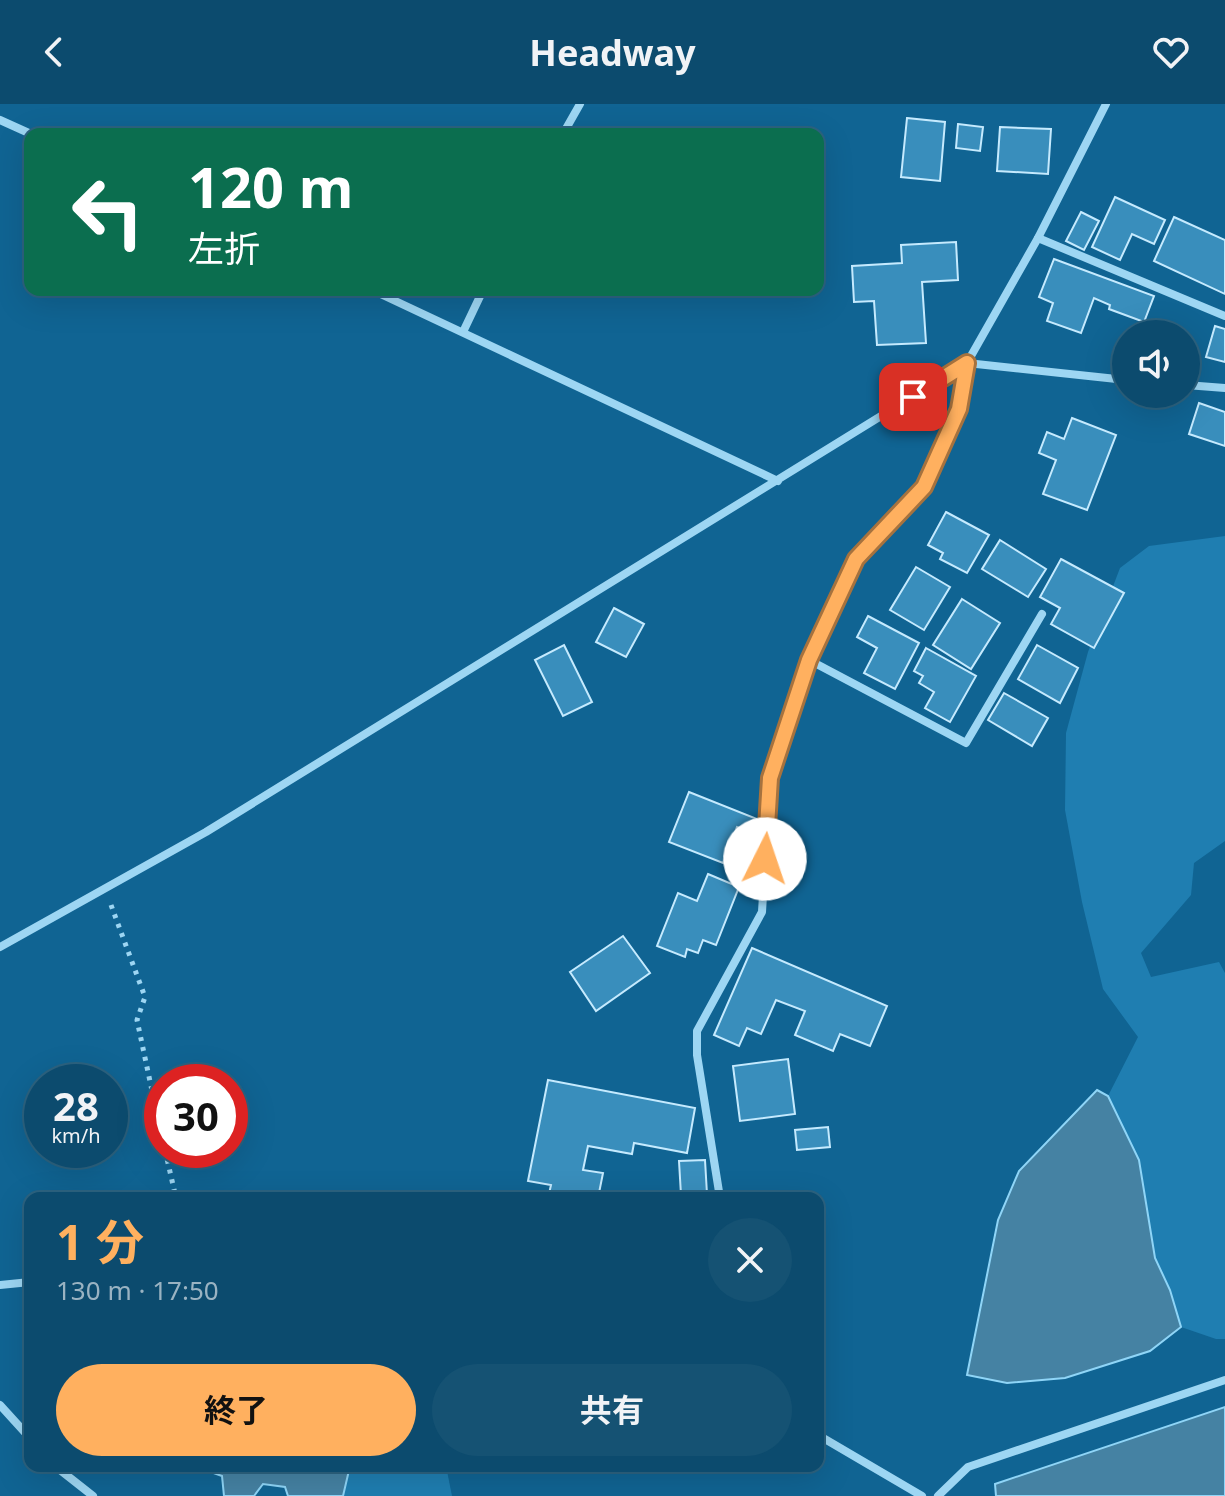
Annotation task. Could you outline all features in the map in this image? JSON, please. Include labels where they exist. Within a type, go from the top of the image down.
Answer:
[{"type":"street","points":[[566,128],[580,104]]},
{"type":"street","points":[[719,1192],[697,1055],[697,1031],[762,912],[770,778],[809,660],[856,559],[924,487],[959,409],[967,363],[1038,238],[1106,104]]},
{"type":"street","points":[[0,120],[24,131]]},
{"type":"street","points":[[1038,238],[1225,316]]},
{"type":"street","points":[[385,296],[778,481]]},
{"type":"street","points":[[463,332],[480,296]]},
{"type":"street","points":[[0,947],[206,832],[967,363],[1112,379]]},
{"type":"street","points":[[1200,386],[1225,388]]},
{"type":"street","points":[[809,660],[966,743],[1042,614]]},
{"type":"street","points":[[0,1285],[24,1283]]},
{"type":"street","points":[[938,1496],[968,1467],[1225,1380]]},
{"type":"street","points":[[0,1405],[24,1431]]},
{"type":"street","points":[[824,1439],[922,1496]]},
{"type":"street","points":[[63,1472],[93,1496]]},
{"type":"path","points":[[105,888],[145,997],[137,1020],[146,1064]]},
{"type":"path","points":[[169,1168],[175,1192]]},
{"type":"shaded area","points":[[1225,536],[1225,841],[1194,863],[1191,895],[1141,953],[1151,977],[1219,962],[1225,973],[1225,1339],[1216,1339],[1181,1327],[1170,1290],[1155,1258],[1139,1160],[1108,1096],[1138,1037],[1103,989],[1082,902],[1065,810],[1066,733],[1088,652],[1120,568],[1149,546]]},
{"type":"shaded area","points":[[1097,1090],[1108,1096],[1139,1160],[1155,1258],[1170,1290],[1181,1327],[1150,1351],[1065,1378],[1007,1383],[967,1375],[998,1220],[1019,1171]]},
{"type":"shaded area","points":[[1225,1407],[1225,1496],[996,1496],[995,1484]]},
{"type":"shaded area","points":[[211,1472],[349,1472],[343,1496],[288,1496],[285,1487],[263,1484],[254,1496],[224,1496],[222,1476]]},
{"type":"shaded area","points":[[349,1472],[447,1472],[452,1496],[343,1496]]},
{"type":"building","points":[[907,118],[945,122],[940,181],[901,177]]},
{"type":"building","points":[[958,124],[983,127],[980,151],[956,148]]},
{"type":"building","points":[[1000,127],[1051,129],[1048,174],[997,171]]},
{"type":"building","points":[[1115,197],[1165,220],[1154,244],[1132,234],[1120,260],[1092,247]]},
{"type":"building","points":[[1081,212],[1099,221],[1084,250],[1066,241]]},
{"type":"building","points":[[1174,217],[1225,240],[1225,294],[1154,261]]},
{"type":"building","points":[[956,242],[958,280],[922,282],[926,343],[877,345],[874,301],[854,302],[852,266],[902,263],[901,245]]},
{"type":"building","points":[[1054,259],[1154,296],[1145,320],[1109,309],[1110,305],[1094,298],[1081,333],[1047,321],[1053,303],[1039,297]]},
{"type":"building","points":[[1215,326],[1225,329],[1225,362],[1206,357]]},
{"type":"building","points":[[1200,403],[1225,412],[1225,446],[1189,434]]},
{"type":"building","points":[[1072,418],[1116,435],[1087,510],[1043,494],[1056,460],[1039,453],[1047,432],[1064,439]]},
{"type":"building","points":[[946,512],[989,535],[967,573],[940,559],[943,553],[928,545]]},
{"type":"building","points":[[1000,540],[1046,569],[1028,597],[982,569]]},
{"type":"building","points":[[1061,559],[1124,593],[1094,648],[1051,624],[1060,608],[1040,597]]},
{"type":"building","points":[[916,567],[950,587],[924,630],[890,610]]},
{"type":"building","points":[[962,599],[1000,623],[971,669],[933,645]]},
{"type":"building","points":[[614,608],[644,624],[626,657],[596,642]]},
{"type":"building","points":[[868,616],[919,643],[895,689],[864,673],[877,648],[857,637]]},
{"type":"building","points":[[564,645],[592,702],[563,716],[535,660]]},
{"type":"building","points":[[1037,645],[1078,668],[1060,703],[1018,679]]},
{"type":"building","points":[[926,648],[976,676],[950,722],[925,708],[934,692],[919,683],[923,676],[914,671]]},
{"type":"building","points":[[1004,693],[1048,718],[1032,746],[988,720]]},
{"type":"building","points":[[689,792],[757,819],[752,832],[737,827],[723,863],[669,842]]},
{"type":"building","points":[[708,874],[739,887],[716,945],[703,940],[698,953],[687,949],[685,957],[657,946],[678,893],[697,901]]},
{"type":"building","points":[[623,936],[650,973],[596,1011],[570,972]]},
{"type":"building","points":[[752,948],[887,1006],[870,1046],[840,1034],[833,1051],[795,1035],[805,1011],[776,1000],[761,1034],[747,1028],[739,1046],[714,1035]]},
{"type":"building","points":[[788,1059],[795,1114],[740,1121],[733,1066]]},
{"type":"building","points":[[548,1080],[695,1108],[687,1153],[634,1143],[632,1154],[588,1146],[583,1170],[603,1173],[599,1192],[549,1192],[551,1185],[528,1181]]},
{"type":"building","points":[[828,1127],[830,1147],[797,1150],[795,1130]]},
{"type":"building","points":[[705,1160],[707,1192],[681,1192],[679,1161]]},
{"type":"route","points":[[765,859],[770,778],[809,660],[856,559],[924,487],[959,409],[967,363],[913,397]]}]
